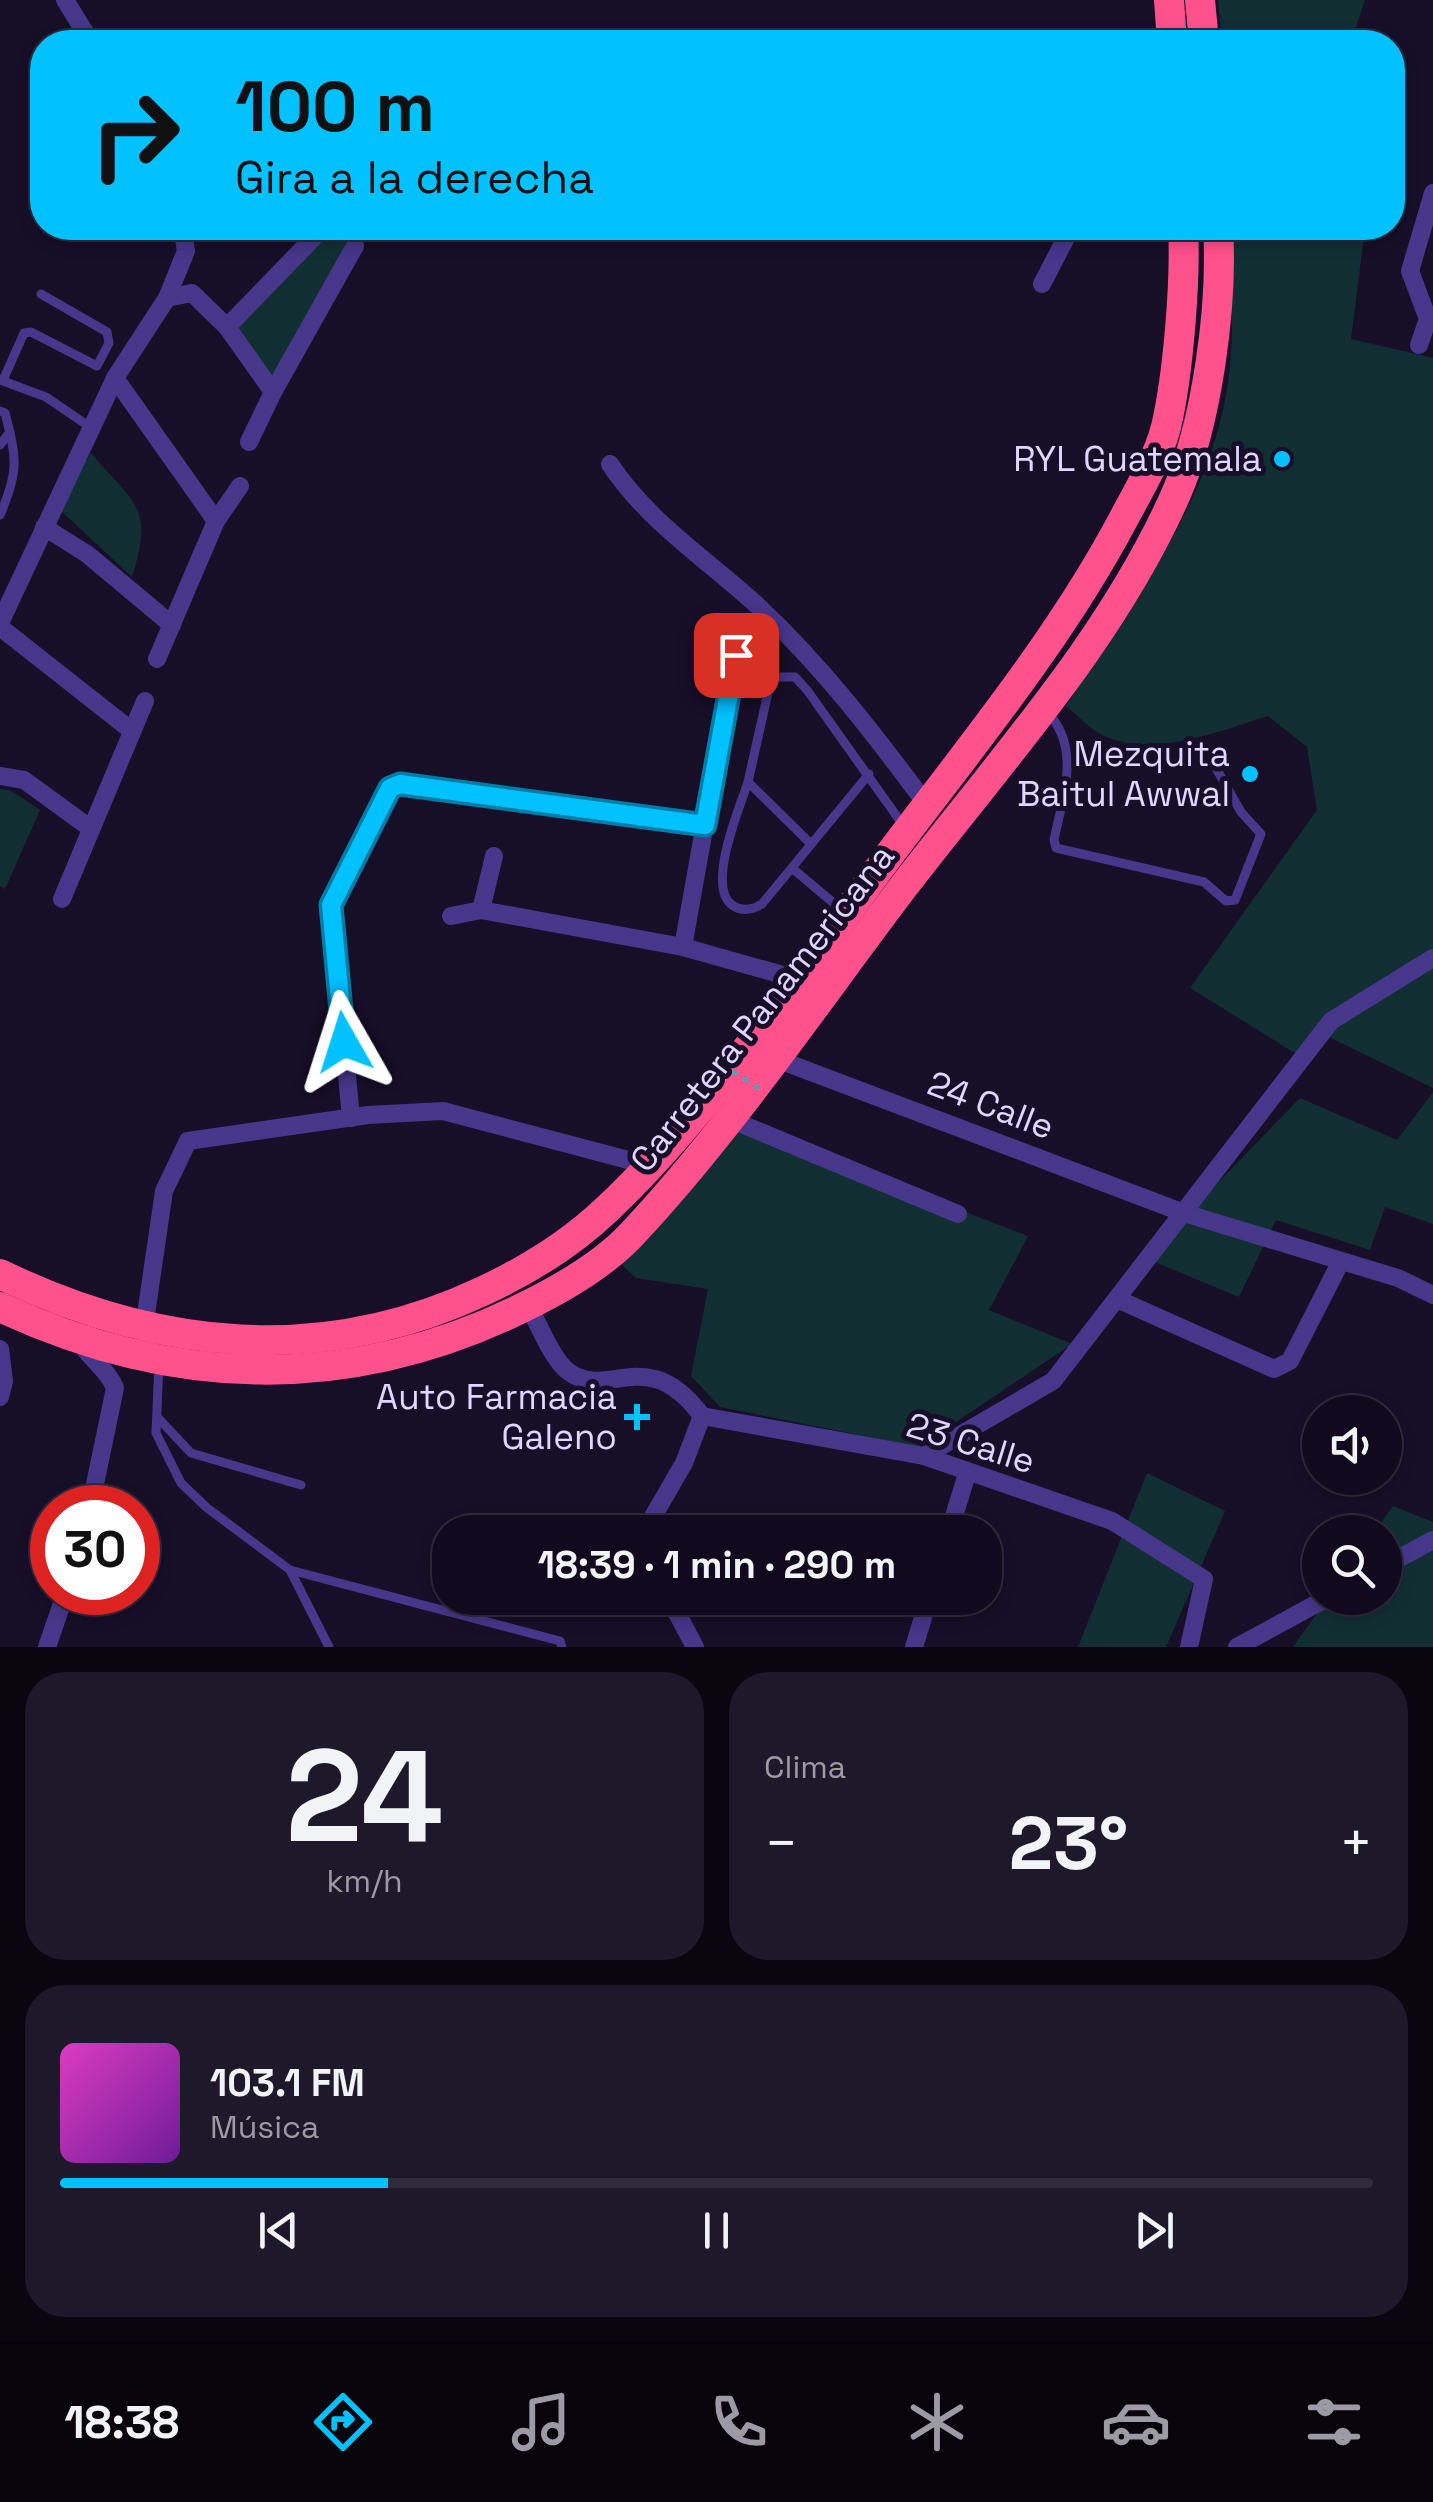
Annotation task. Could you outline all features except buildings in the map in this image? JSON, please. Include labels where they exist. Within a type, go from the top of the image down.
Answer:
[{"type":"highway","points":[[1169,0],[1171,30]]},
{"type":"highway","points":[[1200,0],[1203,30]]},
{"type":"highway","name":"Carretera Panamericana","points":[[0,1274],[60,1303],[144,1328],[200,1338],[273,1341],[345,1334],[416,1318],[483,1291],[547,1256],[604,1212],[647,1165],[797,979],[1088,587],[1142,485],[1166,428],[1185,263],[1184,240]]},
{"type":"highway","name":"Carretera Panamericana","points":[[0,1307],[79,1341],[159,1362],[254,1370],[348,1364],[410,1352],[528,1306],[630,1236],[774,1058],[1124,598],[1198,438],[1220,262],[1219,240]]},
{"type":"street","points":[[65,0],[84,30]]},
{"type":"street","points":[[1419,345],[1428,319],[1410,271],[1433,192]]},
{"type":"street","points":[[132,731],[0,625],[115,378],[167,298],[186,251],[184,240]]},
{"type":"street","points":[[227,327],[311,240]]},
{"type":"street","points":[[1042,284],[1065,240]]},
{"type":"street","points":[[249,442],[354,246]]},
{"type":"street","points":[[167,298],[192,293],[227,327],[273,392]]},
{"type":"street","points":[[115,378],[216,521]]},
{"type":"street","points":[[610,464],[631,496],[759,607],[841,689],[926,805]]},
{"type":"street","points":[[157,659],[216,521],[240,486]]},
{"type":"street","points":[[44,527],[87,554],[172,625]]},
{"type":"street","points":[[683,948],[736,655]]},
{"type":"street","points":[[62,899],[145,701]]},
{"type":"street","points":[[0,776],[24,780],[90,828]]},
{"type":"street","points":[[351,1118],[331,905],[390,788],[400,784],[705,825]]},
{"type":"street","points":[[481,910],[494,856]]},
{"type":"street","points":[[450,916],[481,910],[683,948],[797,979]]},
{"type":"street","points":[[924,1456],[1053,1381],[1332,1021],[1433,958]]},
{"type":"street","name":"24 Calle","points":[[774,1058],[1184,1213],[1398,1278],[1433,1295]]},
{"type":"street","points":[[144,1328],[164,1192],[188,1142],[351,1118],[443,1111],[647,1165]]},
{"type":"street","points":[[727,1118],[958,1214]]},
{"type":"street","points":[[1117,1299],[1274,1369],[1290,1361],[1341,1260]]},
{"type":"street","points":[[528,1306],[568,1372],[583,1378],[659,1377],[687,1396],[702,1416],[684,1463],[654,1515]]},
{"type":"street","points":[[79,1341],[93,1363],[110,1375],[115,1388],[95,1485]]},
{"type":"street","points":[[0,1348],[4,1381],[0,1397]]},
{"type":"street","name":"23 Calle","points":[[702,1416],[924,1456],[966,1474],[1112,1521],[1204,1579],[1189,1647]]},
{"type":"street","points":[[954,1515],[966,1474]]},
{"type":"street","points":[[1402,1557],[1433,1540]]},
{"type":"street","points":[[1237,1647],[1302,1612]]},
{"type":"street","points":[[48,1647],[58,1615]]},
{"type":"street","points":[[678,1615],[695,1647]]},
{"type":"street","points":[[914,1647],[924,1615]]},
{"type":"lane","points":[[41,294],[107,332],[109,344],[97,366],[31,332],[24,333],[2,379],[46,397],[92,429]]},
{"type":"lane","points":[[0,412],[10,432],[16,478],[0,515]]},
{"type":"lane","points":[[0,444],[10,432]]},
{"type":"lane","points":[[869,774],[752,910],[736,908],[726,900],[721,882],[769,688],[776,677],[795,677],[807,690],[869,774],[907,831]]},
{"type":"lane","points":[[1042,707],[1067,740],[1056,848],[1204,882],[1226,901],[1235,900],[1261,834],[1241,812],[1216,768]]},
{"type":"lane","points":[[748,782],[812,844]]},
{"type":"lane","points":[[792,868],[846,914]]},
{"type":"lane","points":[[159,1362],[156,1434],[181,1482],[206,1507],[290,1570],[560,1641],[562,1647]]},
{"type":"lane","points":[[157,1416],[190,1453],[301,1486]]},
{"type":"lane","points":[[290,1570],[328,1647]]},
{"type":"path","points":[[722,1064],[761,1090]]},
{"type":"green space","points":[[1218,0],[1365,0],[1355,30],[1221,30]]},
{"type":"green space","points":[[315,240],[353,243],[272,384],[232,327]]},
{"type":"green space","points":[[1230,240],[1363,240],[1351,339],[1433,358],[1433,1088],[1315,1030],[1298,1055],[1190,988],[1317,810],[1307,747],[1268,716],[1187,740],[1123,742],[1099,733],[1066,706],[1161,557],[1201,478],[1226,395],[1232,312]]},
{"type":"green space","points":[[91,453],[137,508],[141,535],[132,577],[58,508]]},
{"type":"green space","points":[[0,789],[10,790],[40,810],[5,889],[0,886]]},
{"type":"green space","points":[[1433,1092],[1433,1224],[1385,1207],[1370,1250],[1276,1220],[1239,1297],[1145,1258],[1300,1098],[1397,1140]]},
{"type":"green space","points":[[743,1126],[1028,1236],[989,1310],[1072,1344],[919,1447],[720,1407],[691,1376],[708,1289],[636,1278],[618,1261]]},
{"type":"green space","points":[[1147,1473],[1225,1511],[1166,1647],[1078,1647]]},
{"type":"green space","points":[[1393,1506],[1433,1522],[1433,1647],[1293,1647],[1316,1615],[1402,1615],[1402,1515],[1387,1515]]},
{"type":"place","name":"RYL Guatemala","points":[[1282,459]]},
{"type":"place","name":"Mezquita Baitul Awwal","points":[[1250,774]]},
{"type":"place","name":"Auto Farmacia Galeno","points":[[637,1417]]},
{"type":"route","points":[[344,1042],[331,905],[336,888],[394,784],[705,825],[736,655]]}]
